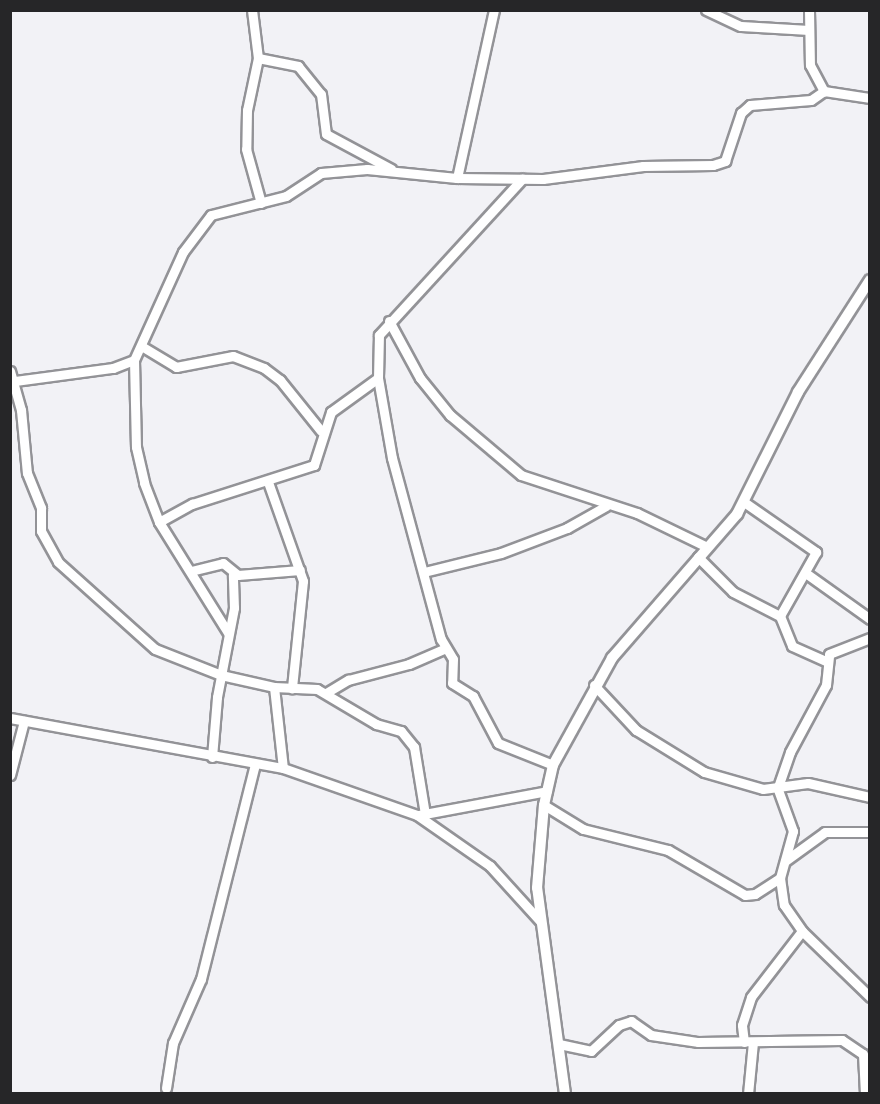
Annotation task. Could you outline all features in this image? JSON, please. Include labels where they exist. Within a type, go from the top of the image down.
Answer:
[{"type":"street","points":[[252,10],[258,58],[247,110],[246,149],[261,203]]},
{"type":"street","points":[[457,178],[494,10]]},
{"type":"street","points":[[706,10],[741,26],[809,30]]},
{"type":"street","points":[[809,10],[810,65],[824,91]]},
{"type":"street","points":[[258,58],[298,66],[321,94],[326,134],[335,143],[397,172]]},
{"type":"street","points":[[15,381],[113,368],[134,360],[143,347],[166,286],[196,231],[224,209],[286,196],[321,173],[397,172],[457,178],[522,178],[643,166],[719,164],[728,157],[741,113],[750,105],[811,100],[824,91],[870,98]]},
{"type":"street","points":[[522,178],[389,321],[377,339],[378,378],[383,420],[423,572],[446,648],[453,659],[452,683],[473,696],[498,743],[553,765]]},
{"type":"street","points":[[565,1094],[537,888],[544,805],[553,765],[594,685],[626,640],[744,502],[794,400],[870,280]]},
{"type":"street","points":[[389,321],[420,378],[484,446],[521,475],[606,506],[637,513],[707,547]]},
{"type":"street","points":[[143,347],[176,367],[233,356],[264,368],[280,380],[321,432]]},
{"type":"street","points":[[134,360],[136,447],[159,522],[228,633]]},
{"type":"street","points":[[10,371],[15,381],[27,473],[41,508],[41,531],[58,562],[142,642],[221,675],[274,687],[326,693],[357,714],[408,736],[418,763],[421,815]]},
{"type":"street","points":[[159,522],[192,504],[268,482],[314,465],[321,432],[334,408],[378,378]]},
{"type":"street","points":[[10,430],[23,430]]},
{"type":"street","points":[[268,482],[300,570],[303,593],[292,688]]},
{"type":"street","points":[[744,502],[815,550],[807,574],[780,616]]},
{"type":"street","points":[[423,572],[510,550],[567,528],[606,506]]},
{"type":"street","points":[[699,557],[733,592],[780,616],[792,646],[828,662]]},
{"type":"street","points":[[191,571],[225,563],[233,575],[234,608],[221,675],[212,757]]},
{"type":"street","points":[[233,575],[300,570]]},
{"type":"street","points":[[807,574],[870,619]]},
{"type":"street","points":[[870,638],[832,650],[828,662],[826,685],[790,752],[777,787],[793,831],[780,878],[784,905],[802,931],[870,997]]},
{"type":"street","points":[[326,693],[348,680],[409,664],[446,648]]},
{"type":"street","points":[[594,685],[636,729],[685,763],[754,787],[808,783],[870,797]]},
{"type":"street","points":[[274,687],[283,768]]},
{"type":"street","points":[[10,718],[212,757],[283,768],[421,815],[490,866],[541,922]]},
{"type":"street","points":[[10,775],[24,721]]},
{"type":"street","points":[[166,1088],[173,1043],[201,979],[255,764]]},
{"type":"street","points":[[421,815],[547,791]]},
{"type":"street","points":[[544,805],[583,829],[668,850],[746,895],[755,894],[780,878]]},
{"type":"street","points":[[784,862],[825,832],[870,832]]},
{"type":"street","points":[[748,1094],[748,1041],[742,1025],[751,997],[802,931]]},
{"type":"street","points":[[559,1044],[591,1051],[619,1025],[631,1021],[658,1037],[748,1041],[842,1040],[866,1051],[865,1094]]}]
